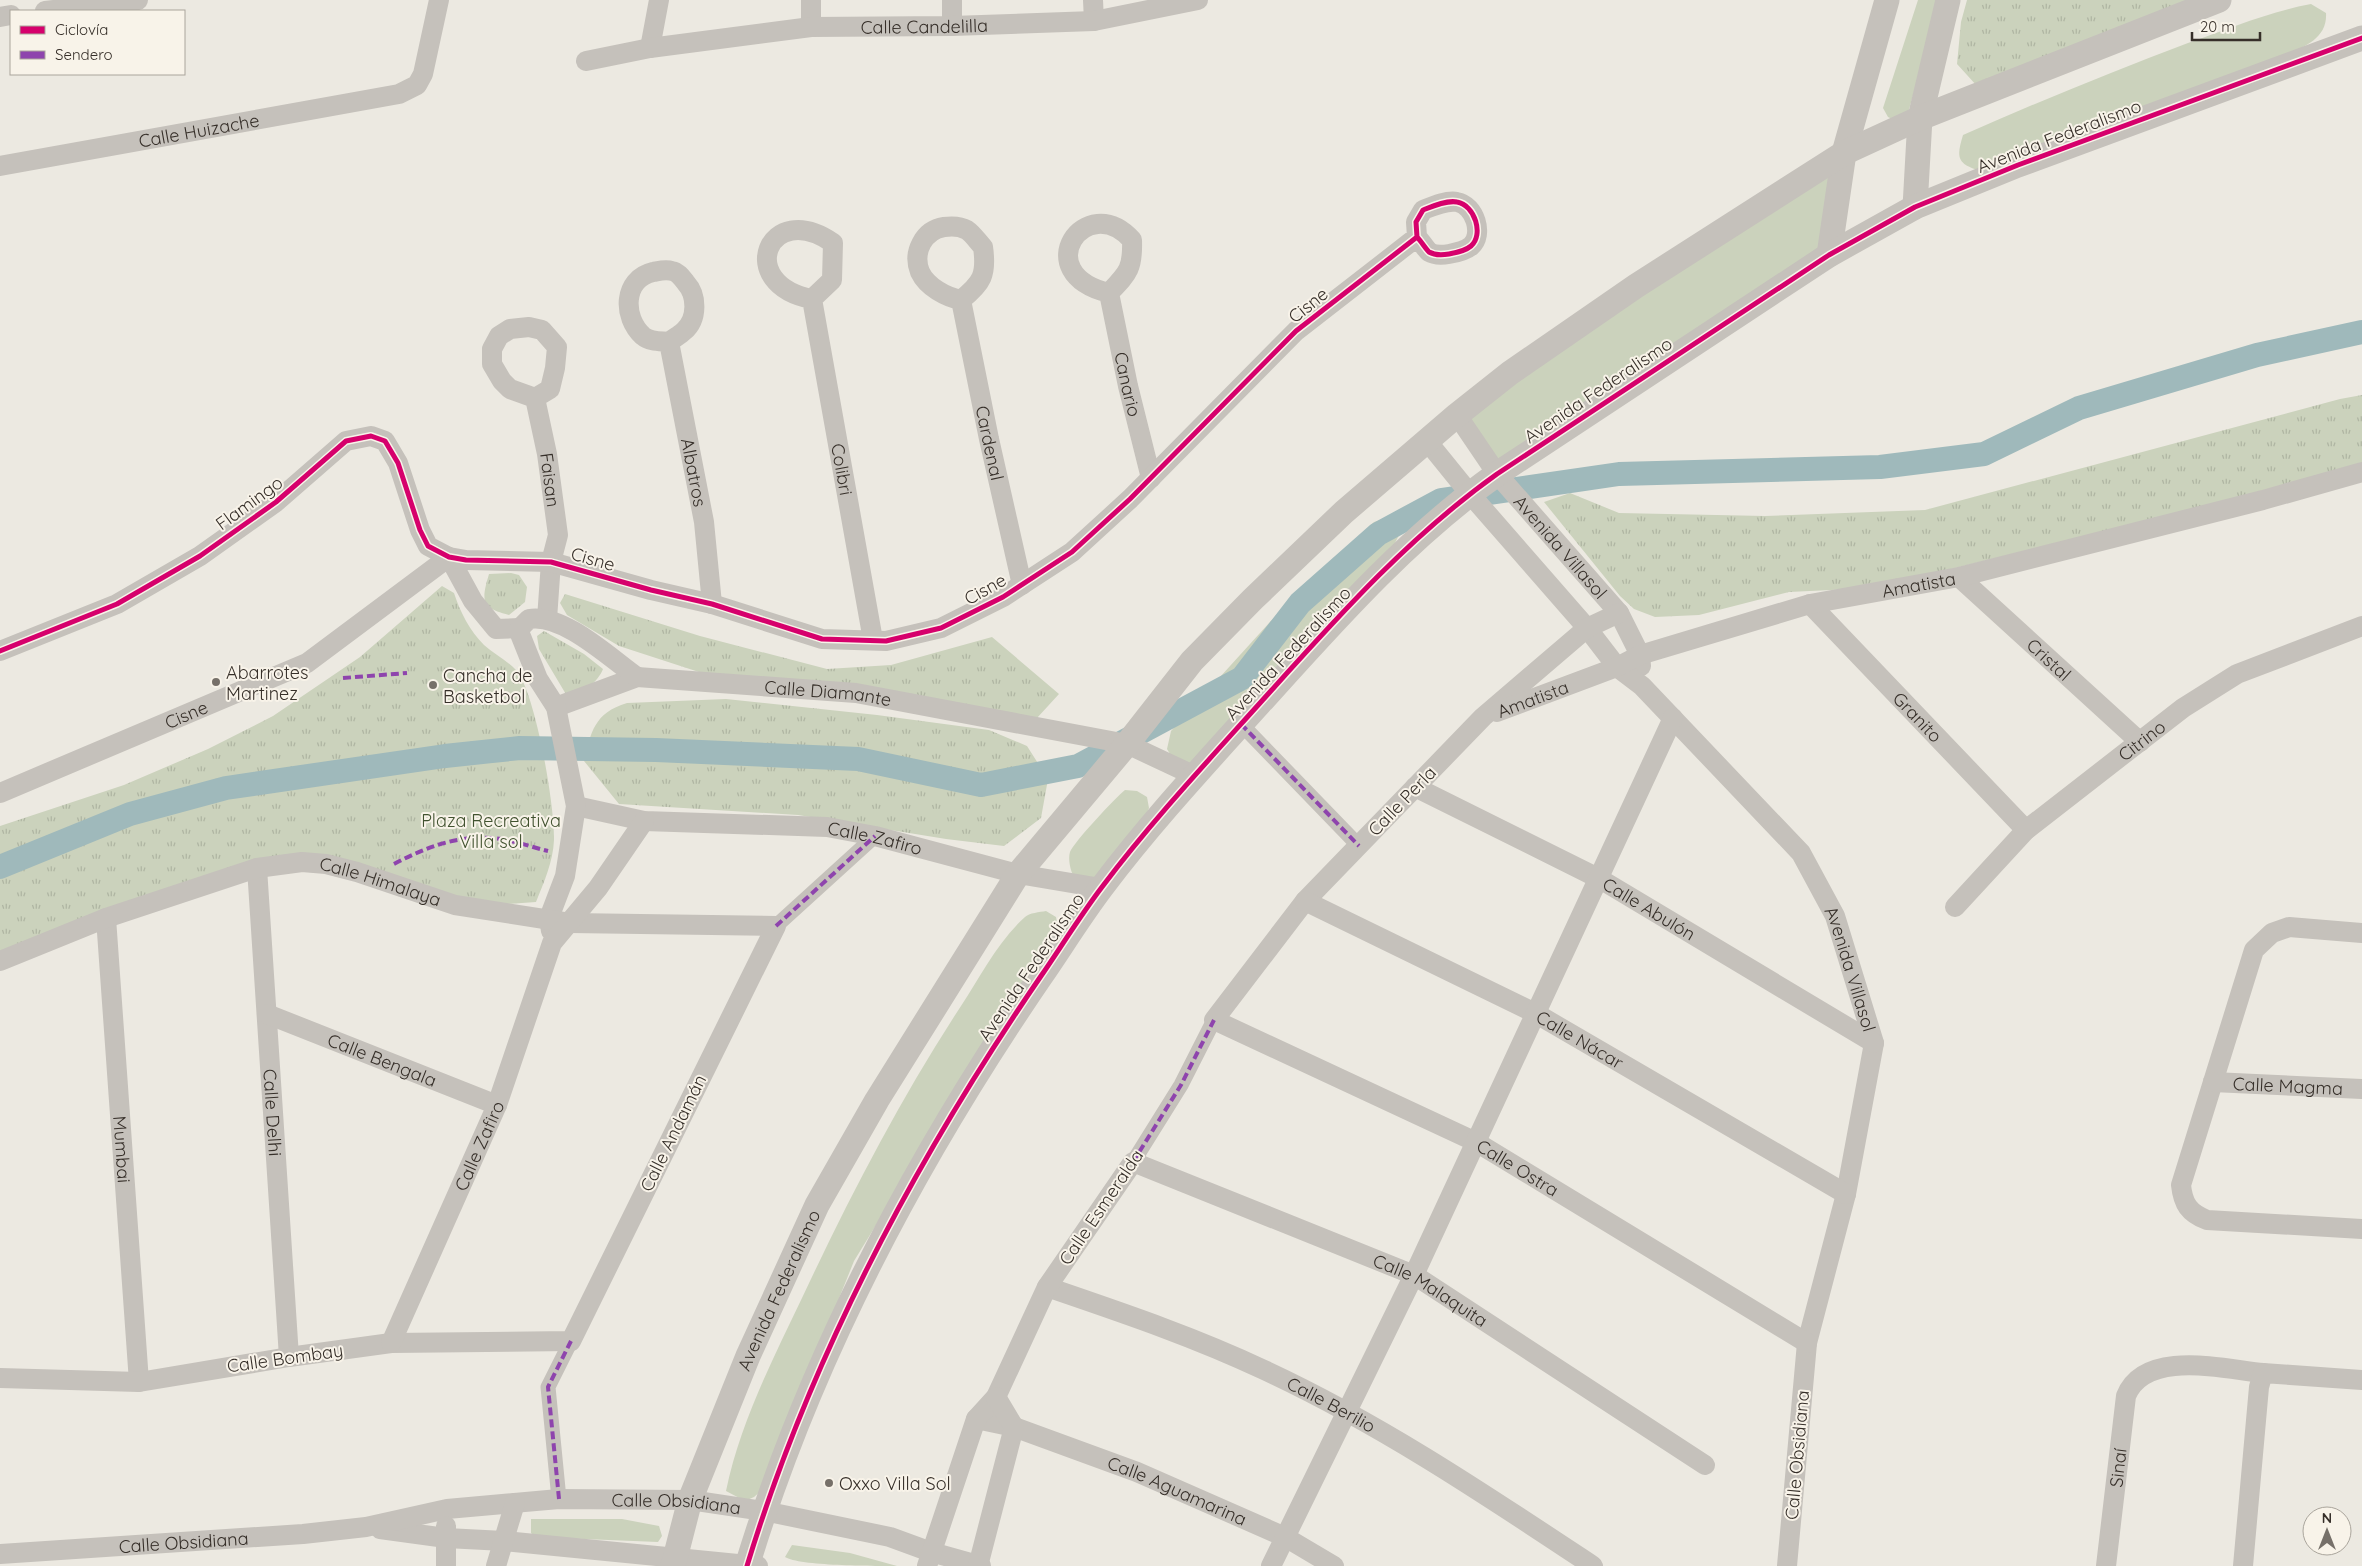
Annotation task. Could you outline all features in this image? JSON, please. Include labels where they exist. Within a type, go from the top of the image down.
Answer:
[{"type":"street","points":[[53,10],[138,0]]},
{"type":"street","name":"Calle Huizache","points":[[0,166],[399,94],[417,85],[423,74],[439,0]]},
{"type":"street","points":[[650,48],[659,0]]},
{"type":"street","points":[[811,0],[811,27]]},
{"type":"street","points":[[952,0],[952,26]]},
{"type":"street","points":[[1093,0],[1094,21]]},
{"type":"street","name":"Calle Candelilla","points":[[586,61],[650,48],[811,27],[952,26],[1094,21],[1198,0]]},
{"type":"street","points":[[1829,255],[1844,153],[1887,0]]},
{"type":"street","points":[[1915,207],[1920,118],[1948,0]]},
{"type":"street","name":"Avenida Federalismo","points":[[674,1562],[690,1500],[748,1356],[817,1205],[882,1091],[1018,874],[1127,744],[1192,661],[1253,599],[1344,512],[1457,415],[1510,373],[1636,286],[1844,153],[1920,118],[2219,0]]},
{"type":"street","name":"Avenida Federalismo","points":[[751,1565],[764,1511],[828,1354],[867,1268],[991,1049],[1101,888],[1193,776],[1339,615],[1414,541],[1470,494],[1498,474],[1829,255],[1915,207],[2018,164],[2362,38]]},
{"type":"street","name":"Cisne","points":[[0,793],[307,663],[449,558],[551,562],[652,590],[712,604],[822,639],[896,639],[941,628],[1003,597],[1072,552],[1130,499],[1296,331],[1417,237]]},
{"type":"street","name":"Canario","points":[[1109,293],[1128,386],[1150,478]]},
{"type":"street","name":"Colibri","points":[[812,299],[874,640]]},
{"type":"street","name":"Cardenal","points":[[961,300],[988,439],[1022,585]]},
{"type":"street","name":"Albatros","points":[[669,342],[704,522],[712,604]]},
{"type":"street","name":"Faisan","points":[[535,398],[556,508],[558,535],[551,562],[547,619]]},
{"type":"street","name":"Avenida Villasol","points":[[1457,415],[1498,474],[1619,613],[1640,655],[1642,686]]},
{"type":"street","name":"Flamingo","points":[[0,651],[117,604],[200,556],[276,502],[346,442],[371,436],[385,442],[398,462],[420,530],[428,546],[449,558]]},
{"type":"street","name":"Avenida Villasol","points":[[1427,442],[1587,628],[1617,667],[1642,686],[1674,718],[1801,853],[1836,916],[1874,1043],[1846,1194],[1806,1343]]},
{"type":"street","name":"Amatista","points":[[1484,717],[1617,667],[1640,655],[1810,604],[1959,577],[2254,502],[2362,472]]},
{"type":"street","points":[[449,558],[473,601],[496,629],[520,628],[529,619],[547,619],[570,629],[637,677]]},
{"type":"street","name":"Cristal","points":[[1959,577],[2140,742]]},
{"type":"street","name":"Granito","points":[[1810,604],[2026,830]]},
{"type":"street","name":"Calle Perla","points":[[1214,1020],[1306,901],[1484,717],[1587,628],[1619,613]]},
{"type":"street","name":"Citrino","points":[[1955,907],[2026,830],[2183,708],[2237,674],[2362,626]]},
{"type":"street","points":[[520,628],[520,634],[538,679],[556,707],[576,806]]},
{"type":"street","name":"Calle Diamante","points":[[556,707],[637,677],[856,693],[1127,744],[1193,776]]},
{"type":"street","points":[[1271,1566],[1414,1275],[1534,1013],[1600,879],[1674,718]]},
{"type":"street","points":[[1241,724],[1358,846]]},
{"type":"street","name":"Calle Abulón","points":[[1415,788],[1600,879],[1874,1043]]},
{"type":"street","name":"Calle Zafiro","points":[[552,943],[549,918],[565,876],[576,806],[644,820],[827,827],[875,836],[1018,874],[1101,888]]},
{"type":"street","name":"Calle Zafiro","points":[[391,1343],[497,1105],[552,943],[598,888],[644,820]]},
{"type":"street","points":[[776,926],[875,836]]},
{"type":"street","name":"Calle Himalaya","points":[[0,961],[106,918],[257,868],[302,862],[326,864],[455,905],[513,915],[549,918],[570,923],[776,926]]},
{"type":"street","name":"Calle Delhi","points":[[257,868],[289,1357]]},
{"type":"street","name":"Calle Nácar","points":[[1306,901],[1534,1013],[1846,1194]]},
{"type":"street","name":"Mumbai","points":[[106,918],[139,1382]]},
{"type":"street","name":"Calle Andamán","points":[[571,1341],[776,926]]},
{"type":"street","points":[[2362,933],[2289,927],[2278,930],[2262,941],[2254,950],[2247,967],[2181,1185],[2182,1198],[2190,1211],[2206,1220],[2362,1229]]},
{"type":"street","name":"Calle Bengala","points":[[267,1014],[497,1105]]},
{"type":"street","name":"Calle Ostra","points":[[1214,1020],[1476,1142],[1806,1343]]},
{"type":"street","name":"Calle Esmeralda","points":[[929,1559],[976,1419],[996,1397],[1047,1287],[1133,1162],[1181,1086],[1214,1020]]},
{"type":"street","name":"Calle Magma","points":[[2213,1082],[2362,1089]]},
{"type":"street","name":"Calle Malaquita","points":[[1133,1162],[1414,1275],[1705,1465]]},
{"type":"street","name":"Calle Berilio","points":[[1047,1287],[1185,1335],[1263,1369],[1346,1410],[1454,1474],[1593,1566]]},
{"type":"street","points":[[558,1499],[548,1387],[571,1341]]},
{"type":"street","name":"Calle Bombay","points":[[0,1378],[139,1382],[289,1357],[391,1343],[571,1341]]},
{"type":"street","name":"Calle Obsidiana","points":[[1787,1566],[1806,1343]]},
{"type":"street","name":"Sinaí","points":[[2106,1566],[2126,1396],[2131,1385],[2140,1376],[2168,1365],[2263,1373]]},
{"type":"street","points":[[2243,1566],[2259,1387],[2263,1373],[2362,1380]]},
{"type":"street","points":[[979,1565],[1014,1427],[996,1397]]},
{"type":"street","name":"Calle Aguamarina","points":[[976,1419],[1014,1427],[1137,1472],[1285,1536],[1334,1566]]},
{"type":"street","name":"Calle Obsidiana","points":[[3,1558],[303,1534],[366,1527],[446,1509],[558,1499],[690,1500],[764,1511],[890,1536],[929,1559],[979,1565]]},
{"type":"street","points":[[496,1566],[515,1503]]},
{"type":"street","points":[[446,1509],[446,1566]]},
{"type":"street","name":"Calle Obsidiana","points":[[366,1527],[446,1538],[504,1541],[674,1562],[751,1565]]},
{"type":"green space","points":[[1918,0],[1940,0],[1908,113],[1892,119],[1888,117],[1883,108]]},
{"type":"green space","points":[[1967,0],[2196,0],[1977,86],[1957,64],[1961,22]]},
{"type":"green space","points":[[2311,4],[2326,13],[2325,23],[2322,32],[2300,49],[1981,171],[1967,166],[1960,159],[1959,149],[1963,135],[2075,87],[2188,43],[2264,16]]},
{"type":"green space","points":[[1843,154],[1830,244],[1497,473],[1457,415]]},
{"type":"green space","points":[[2362,395],[2362,469],[1873,588],[1789,592],[1699,615],[1655,617],[1634,609],[1620,596],[1544,502],[1570,493],[1619,513],[1765,516],[1925,510],[2340,399]]},
{"type":"green space","points":[[1387,518],[1403,527],[1393,547],[1264,679],[1193,763],[1184,763],[1175,759],[1167,749],[1171,731],[1279,612],[1374,522]]},
{"type":"green space","points":[[511,573],[519,575],[527,587],[525,602],[509,615],[488,606],[484,597],[489,574]]},
{"type":"green space","name":"Plaza Recreativa Villa sol","points":[[442,586],[454,593],[466,621],[479,640],[517,671],[531,703],[548,779],[554,840],[550,864],[536,902],[480,906],[316,859],[0,954],[0,826],[124,785],[208,749],[273,716],[360,657]]},
{"type":"green space","points":[[565,594],[700,636],[827,669],[891,665],[992,637],[1059,694],[1037,718],[702,673],[619,646],[567,615],[560,603]]},
{"type":"green space","points":[[544,631],[584,654],[603,669],[597,679],[578,694],[567,696],[539,649],[537,636]]},
{"type":"green space","points":[[726,699],[877,715],[989,730],[1027,746],[1048,779],[1041,818],[1004,846],[946,839],[798,815],[619,804],[584,761],[589,741],[596,725],[607,712],[616,707],[627,703]]},
{"type":"green space","points":[[1125,790],[1137,791],[1147,797],[1149,808],[1147,813],[1100,878],[1073,875],[1069,857],[1073,847]]},
{"type":"green space","points":[[1046,911],[1056,917],[1058,928],[854,1261],[762,1490],[754,1497],[745,1501],[726,1491],[748,1417],[768,1369],[838,1223],[876,1149],[917,1077],[998,948],[1025,917]]},
{"type":"green space","points":[[531,1519],[622,1519],[659,1526],[662,1536],[658,1542],[535,1537],[531,1533]]},
{"type":"green space","points":[[792,1545],[850,1553],[897,1566],[838,1565],[793,1560],[785,1557]]},
{"type":"waterway","points":[[0,867],[130,814],[226,788],[445,756],[520,748],[656,750],[858,759],[981,785],[1078,766],[1242,678],[1300,603],[1378,534],[1441,500],[1619,474],[1880,467],[1984,454],[2079,408],[2257,355],[2362,332]]},
{"type":"marked path","points":[[343,678],[407,673]]},
{"type":"marked path","points":[[1241,724],[1359,846]]},
{"type":"marked path","points":[[776,926],[875,836]]},
{"type":"marked path","points":[[394,864],[421,851],[463,839],[492,838],[507,840],[548,851]]},
{"type":"marked path","points":[[1133,1162],[1181,1085],[1214,1020]]},
{"type":"marked path","points":[[559,1499],[548,1387],[571,1341]]},
{"type":"cycle path","points":[[747,1566],[773,1487],[835,1334],[910,1187],[995,1045],[1086,909],[1159,816],[1344,611],[1402,553],[1432,525],[1497,474],[1829,255],[1915,207],[2018,165],[2362,38]]},
{"type":"cycle path","points":[[0,651],[117,604],[200,556],[276,502],[346,441],[371,436],[385,441],[398,463],[420,530],[428,546],[449,557],[466,560],[551,562],[651,590],[712,604],[822,639],[886,641],[941,628],[1003,597],[1072,552],[1130,499],[1296,331],[1417,237],[1416,222],[1423,210],[1444,203],[1457,202],[1469,209],[1476,221],[1477,235],[1475,241],[1469,248],[1457,252],[1444,255],[1431,253],[1417,237]]},
{"type":"place","name":"Abarrotes Martinez","points":[[216,682]]},
{"type":"place","name":"Cancha de Basketbol","points":[[433,685]]},
{"type":"place","name":"Oxxo Villa Sol","points":[[829,1483]]}]
